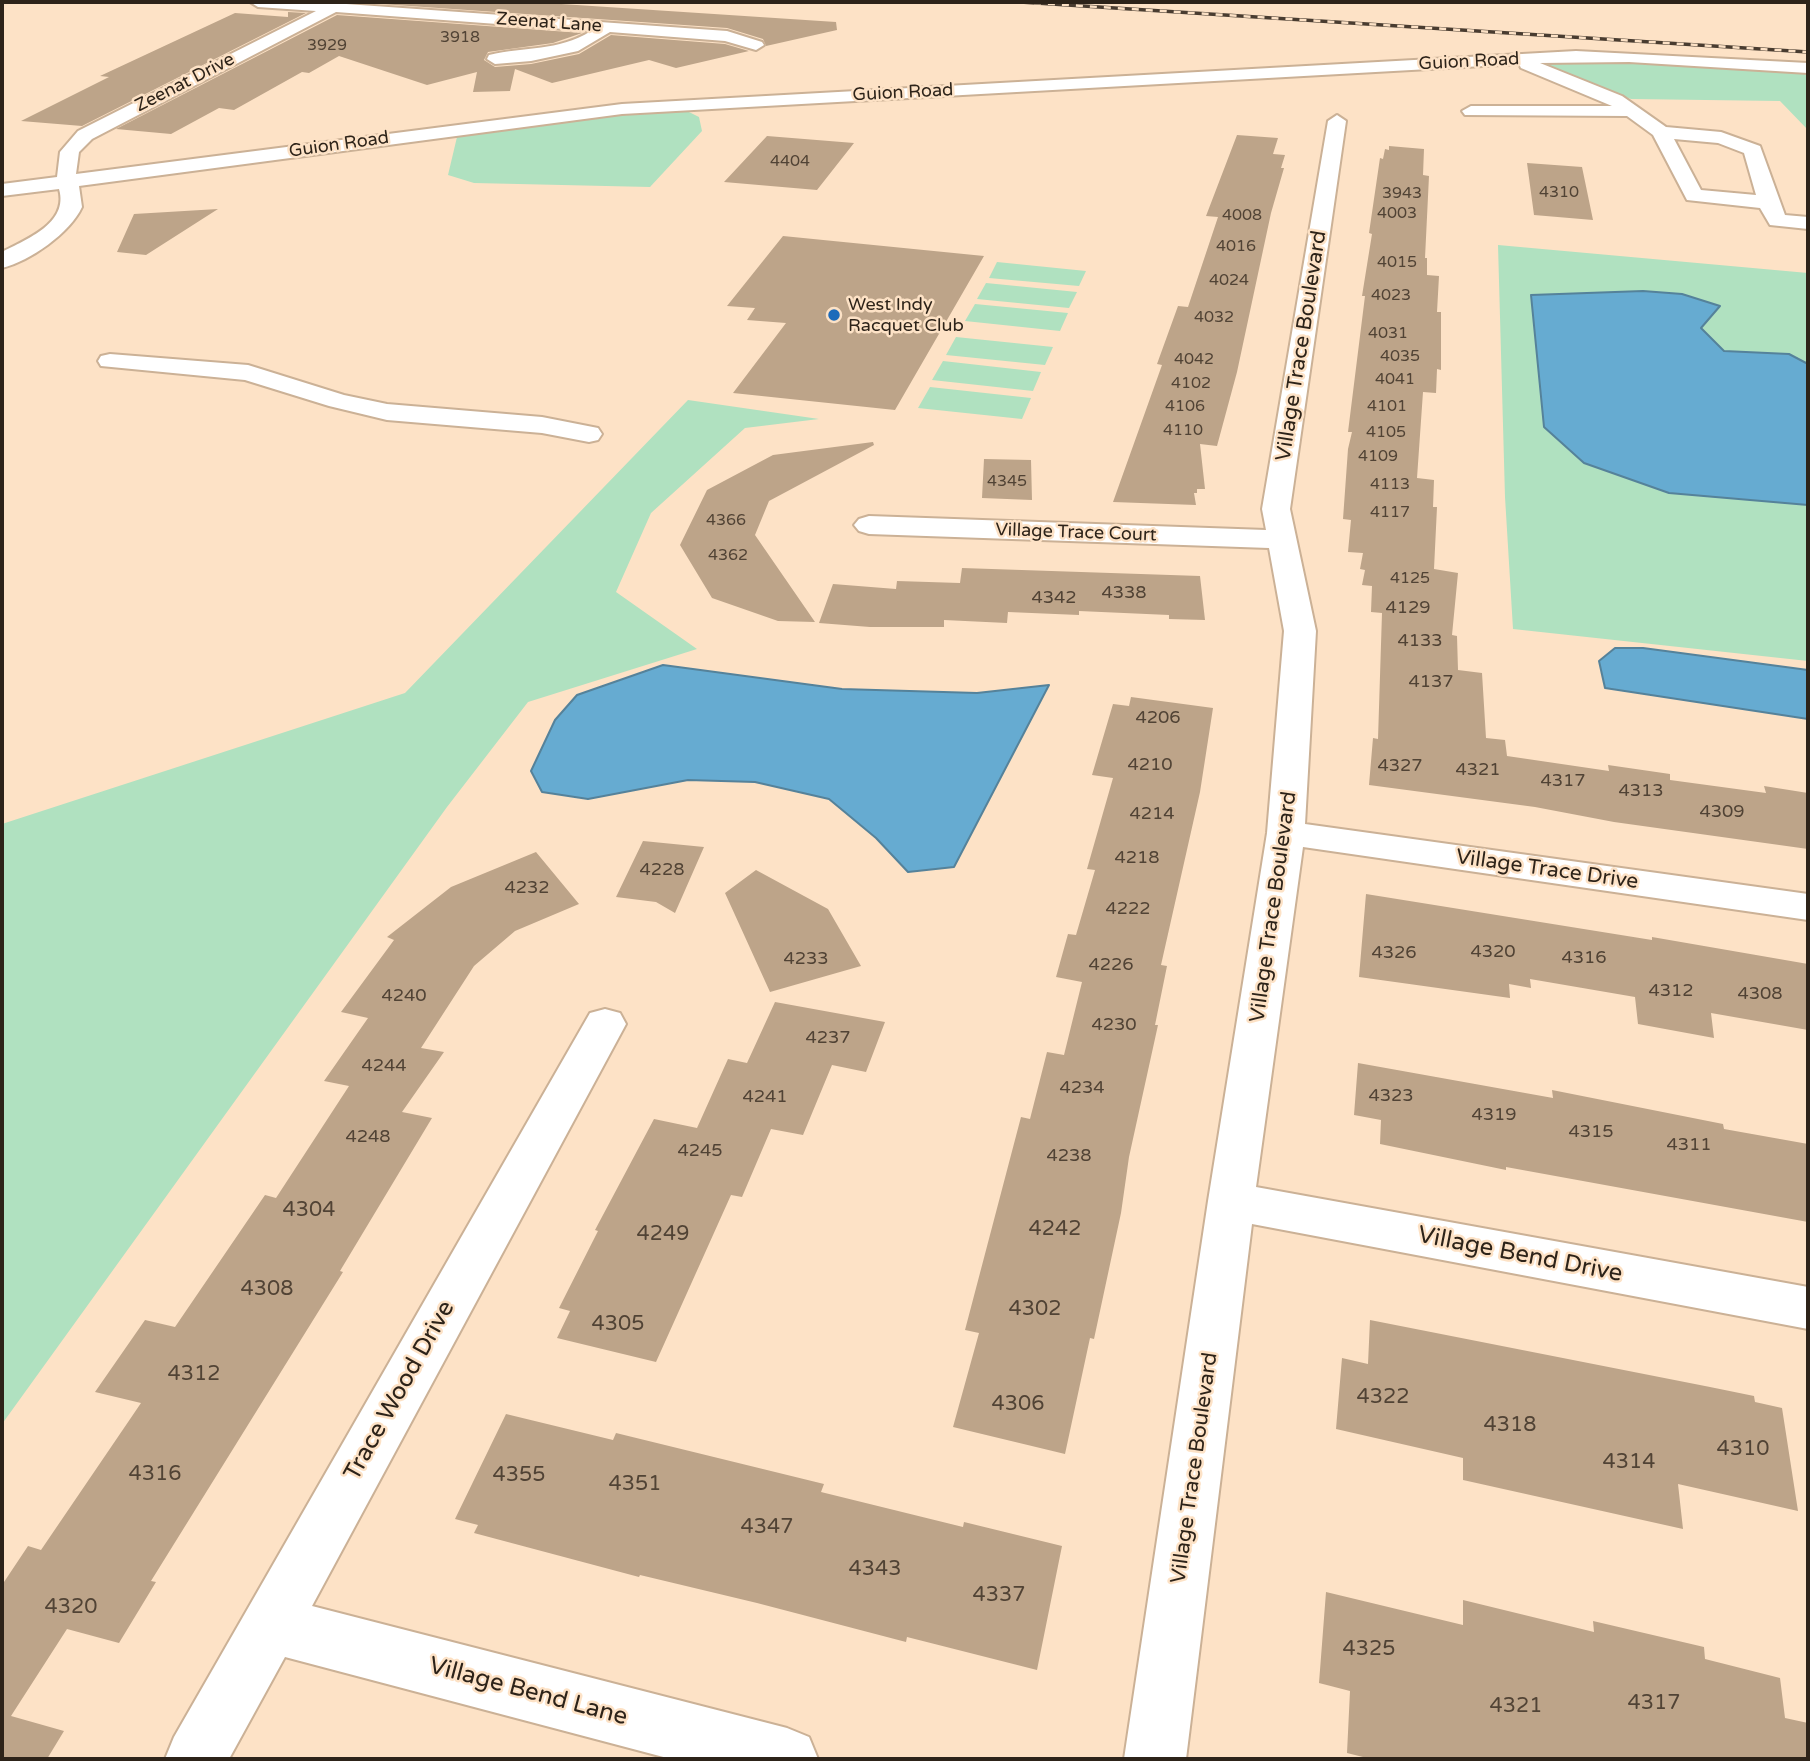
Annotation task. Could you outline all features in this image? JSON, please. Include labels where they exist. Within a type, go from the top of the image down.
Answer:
[{"type":"street","name":"Zeenat Lane","points":[[258,2],[727,36],[756,45]]},
{"type":"street","name":"Zeenat Drive","points":[[2,261],[47,235],[67,217],[73,207],[68,181],[68,151],[85,135],[334,7]]},
{"type":"street","points":[[495,60],[578,46],[608,27]]},
{"type":"street","name":"Guion Road","points":[[2,190],[622,109],[1515,60],[1629,57],[1808,68]]},
{"type":"street","points":[[1515,60],[1616,100],[1661,132],[1694,196],[1769,202]]},
{"type":"street","name":"Village Trace Boulevard","points":[[1155,1759],[1231,1201],[1286,833],[1300,631],[1276,509],[1336,106],[1320,71]]},
{"type":"street","points":[[1294,73],[1309,93]]},
{"type":"street","points":[[1471,111],[1631,111]]},
{"type":"street","points":[[1661,132],[1721,138],[1753,150],[1777,221],[1808,223]]},
{"type":"street","points":[[110,360],[248,373],[338,401],[387,412],[542,425],[589,435]]},
{"type":"street","name":"Village Trace Court","points":[[869,525],[1284,540]]},
{"type":"street","name":"Village Trace Drive","points":[[1286,833],[1808,907]]},
{"type":"street","name":"Trace Wood Drive","points":[[196,1759],[605,1024]]},
{"type":"street","name":"Village Bend Drive","points":[[1231,1201],[1808,1308]]},
{"type":"street","name":"Village Bend Lane","points":[[270,1624],[787,1759]]},
{"type":"green space","points":[[1611,56],[1808,68],[1808,130],[1780,101],[1631,99],[1542,65]]},
{"type":"green space","points":[[653,111],[687,111],[699,117],[702,131],[650,187],[474,183],[448,175],[457,137],[533,123]]},
{"type":"green space","points":[[1498,245],[1808,273],[1808,661],[1513,629],[1505,497]]},
{"type":"green space","points":[[997,262],[1086,271],[1079,286],[989,278]]},
{"type":"green space","points":[[986,283],[1077,292],[1069,308],[977,299]]},
{"type":"green space","points":[[975,304],[1068,313],[1060,331],[965,321]]},
{"type":"green space","points":[[956,337],[1053,347],[1045,365],[946,355]]},
{"type":"green space","points":[[943,361],[1041,372],[1033,391],[932,380]]},
{"type":"green space","points":[[930,387],[1031,398],[1022,419],[918,408]]},
{"type":"green space","points":[[688,400],[819,419],[745,428],[651,513],[616,592],[697,649],[528,702],[447,807],[2,1424],[2,824],[405,693]]},
{"type":"water","points":[[1643,291],[1682,294],[1720,306],[1701,328],[1724,351],[1789,354],[1808,364],[1808,505],[1669,493],[1584,463],[1544,427],[1531,295]]},
{"type":"water","points":[[1615,648],[1643,648],[1808,670],[1808,719],[1605,688],[1599,661]]},
{"type":"water","points":[[663,665],[842,689],[977,693],[1049,685],[954,867],[908,872],[876,838],[829,799],[755,782],[688,780],[588,799],[542,792],[531,771],[555,720],[577,695]]},
{"type":"building","points":[[352,2],[531,2],[836,22],[837,30],[766,46],[763,39],[727,28]]},
{"type":"building","points":[[288,12],[306,13],[82,126],[21,121],[109,77],[100,76],[235,13],[288,17]]},
{"type":"building","points":[[337,15],[582,33],[553,43],[488,52],[484,60],[495,67],[531,64],[579,54],[611,35],[725,44],[749,51],[676,68],[649,60],[552,83],[515,69],[510,91],[473,92],[477,72],[427,85],[339,56],[309,73],[302,72],[234,110],[219,108],[171,134],[116,129]]},
{"type":"building","points":[[1237,135],[1278,138],[1273,154],[1285,155],[1281,168],[1284,168],[1271,213],[1237,372],[1217,446],[1200,444],[1205,489],[1197,489],[1197,493],[1194,493],[1196,505],[1113,502],[1162,365],[1157,364],[1178,306],[1188,307],[1218,217],[1206,216]]},
{"type":"building","points":[[767,136],[854,143],[817,190],[724,182]]},
{"type":"building","points":[[1389,146],[1424,149],[1423,175],[1429,176],[1425,258],[1427,275],[1439,276],[1437,312],[1441,312],[1441,370],[1437,369],[1436,393],[1423,392],[1417,478],[1434,480],[1433,507],[1437,507],[1434,569],[1458,573],[1452,635],[1457,636],[1458,670],[1482,673],[1486,738],[1505,740],[1507,756],[1609,771],[1608,765],[1670,774],[1670,780],[1766,793],[1764,786],[1808,793],[1808,849],[1614,822],[1535,807],[1369,785],[1373,738],[1378,739],[1382,613],[1371,612],[1372,586],[1362,585],[1365,570],[1360,569],[1363,553],[1348,552],[1351,520],[1343,519],[1348,449],[1352,432],[1348,432],[1365,296],[1362,296],[1372,234],[1369,233],[1380,158],[1383,159],[1385,149],[1389,150]]},
{"type":"building","points":[[1527,163],[1582,167],[1593,220],[1534,215]]},
{"type":"building","points":[[218,209],[146,255],[117,252],[134,214]]},
{"type":"building","points":[[783,236],[984,256],[895,410],[733,393],[786,323],[747,320],[755,308],[727,306]]},
{"type":"building","points":[[873,442],[874,445],[769,501],[755,535],[815,622],[778,621],[712,598],[680,545],[707,490],[773,455]]},
{"type":"building","points":[[984,459],[1031,460],[1032,500],[982,498]]},
{"type":"building","points":[[962,568],[1200,576],[1205,620],[1169,619],[1169,615],[1079,611],[1079,615],[1008,612],[1007,623],[944,620],[944,627],[870,627],[819,623],[833,584],[896,589],[897,581],[960,583]]},
{"type":"building","points":[[1131,697],[1213,708],[1200,792],[1161,965],[1167,966],[1155,1025],[1158,1025],[1129,1157],[1121,1213],[1094,1339],[1090,1338],[1065,1454],[953,1427],[979,1333],[965,1330],[1021,1117],[1030,1119],[1047,1052],[1064,1055],[1082,982],[1056,977],[1068,934],[1076,935],[1095,870],[1087,869],[1113,778],[1092,775],[1113,704],[1129,706]]},
{"type":"building","points":[[643,841],[704,847],[675,913],[656,902],[616,897]]},
{"type":"building","points":[[536,852],[579,904],[515,931],[474,966],[421,1048],[444,1052],[402,1112],[432,1118],[340,1271],[343,1272],[151,1581],[156,1582],[119,1643],[67,1629],[11,1716],[64,1731],[47,1759],[2,1759],[2,1585],[28,1546],[41,1550],[141,1403],[95,1392],[145,1320],[175,1327],[265,1195],[276,1198],[349,1086],[324,1081],[368,1018],[341,1012],[394,940],[387,937],[451,887]]},
{"type":"building","points":[[756,870],[828,909],[861,966],[770,992],[725,893]]},
{"type":"building","points":[[1366,894],[1652,940],[1652,937],[1808,964],[1808,1030],[1711,1013],[1714,1038],[1638,1024],[1635,997],[1530,979],[1531,988],[1509,984],[1510,998],[1359,977]]},
{"type":"building","points":[[775,1002],[885,1022],[866,1072],[832,1065],[803,1135],[771,1129],[742,1197],[731,1195],[656,1362],[557,1338],[570,1311],[559,1308],[598,1231],[595,1230],[654,1119],[697,1128],[728,1059],[747,1063]]},
{"type":"building","points":[[1358,1063],[1553,1098],[1552,1090],[1723,1124],[1724,1129],[1808,1144],[1808,1222],[1506,1167],[1506,1170],[1380,1144],[1381,1120],[1354,1115]]},
{"type":"building","points":[[1370,1320],[1754,1396],[1755,1402],[1782,1408],[1798,1511],[1678,1484],[1683,1529],[1463,1480],[1463,1458],[1336,1429],[1342,1358],[1368,1364]]},
{"type":"building","points":[[506,1414],[613,1440],[616,1433],[824,1484],[821,1492],[963,1527],[964,1522],[1062,1546],[1037,1670],[907,1637],[906,1642],[757,1603],[640,1575],[639,1577],[474,1533],[478,1525],[455,1519]]},
{"type":"building","points":[[1326,1592],[1463,1625],[1463,1600],[1594,1632],[1593,1621],[1704,1647],[1705,1659],[1780,1678],[1785,1718],[1808,1723],[1808,1759],[1371,1759],[1347,1753],[1350,1691],[1319,1683]]},
{"type":"railway","points":[[1020,2],[1808,52]]},
{"type":"place","name":"West Indy Racquet Club","points":[[834,315]]}]
